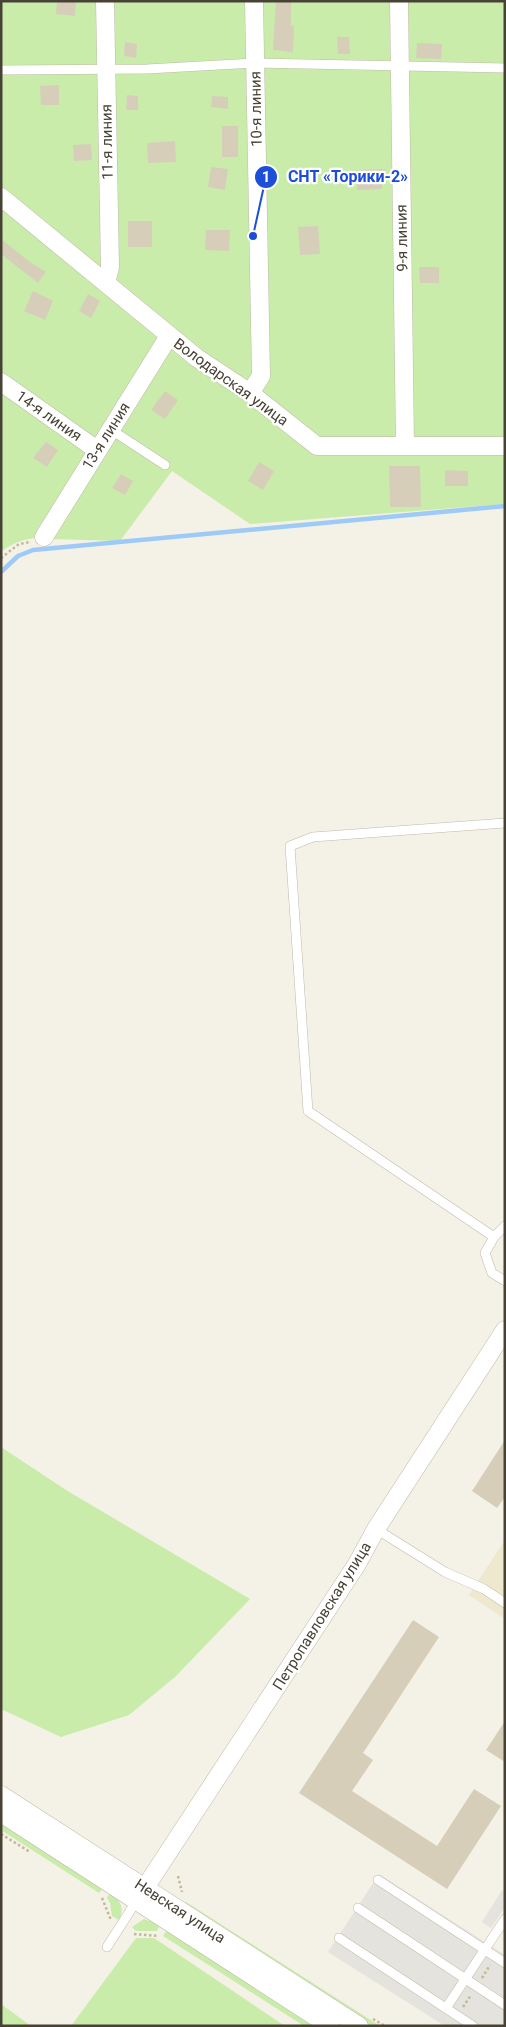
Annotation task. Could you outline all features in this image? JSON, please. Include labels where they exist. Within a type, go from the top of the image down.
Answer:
[{"type":"street","name":"11-я линия","points":[[105,1],[110,267],[106,283]]},
{"type":"street","name":"10-я линия","points":[[250,393],[261,376],[254,1]]},
{"type":"street","name":"9-я линия","points":[[399,1],[405,445]]},
{"type":"street","name":"Володарская улица","points":[[1,197],[169,336],[197,358],[250,393],[317,446],[505,446]]},
{"type":"street","name":"13-я линия","points":[[41,541],[169,336]]},
{"type":"street","name":"14-я линия","points":[[1,382],[97,450]]},
{"type":"street","name":"Петропавловская улица","points":[[141,1894],[357,1564],[376,1530],[505,1330]]},
{"type":"street","name":"Невская улица","points":[[1,1795],[141,1894],[228,1962],[330,2026]]},
{"type":"street","name":"Невская улица","points":[[1,1814],[141,1894],[359,2026]]},
{"type":"lane","points":[[1,70],[105,70],[255,63],[505,68]]},
{"type":"lane","points":[[110,429],[165,465]]},
{"type":"lane","points":[[494,1238],[308,1111],[290,846],[313,837],[505,823]]},
{"type":"lane","points":[[505,1226],[494,1238],[485,1253],[492,1272],[505,1281]]},
{"type":"lane","points":[[376,1530],[445,1572],[484,1589],[505,1602]]},
{"type":"lane","points":[[378,1880],[505,1963]]},
{"type":"lane","points":[[107,1947],[141,1894]]},
{"type":"lane","points":[[358,1908],[505,2005]]},
{"type":"lane","points":[[446,2008],[505,1919]]},
{"type":"lane","points":[[339,1938],[473,2026]]},
{"type":"path","points":[[1,558],[19,544],[41,541]]},
{"type":"path","points":[[1,1834],[35,1855]]},
{"type":"path","points":[[102,1898],[111,1920]]},
{"type":"path","points":[[134,1934],[159,1936],[167,1941]]},
{"type":"shaded area","points":[[505,1540],[505,1619],[469,1595]]},
{"type":"shaded area","points":[[379,1874],[505,1955],[505,2026],[445,2026],[328,1952]]},
{"type":"shaded area","points":[[502,1890],[505,1892],[505,1907],[491,1928],[482,1922]]},
{"type":"green space","points":[[1,1],[505,1],[505,504],[250,524],[172,471],[120,541],[31,538],[18,542],[1,552]]},
{"type":"green space","points":[[1,1447],[66,1490],[250,1599],[175,1677],[129,1715],[61,1737],[1,1709]]},
{"type":"green space","points":[[1,1823],[102,1889],[99,1893],[1,1830]]},
{"type":"green space","points":[[110,1893],[120,1904],[122,1911],[119,1920],[112,1916],[110,1903],[107,1898]]},
{"type":"green space","points":[[186,1902],[380,2026],[372,2026],[343,2009],[183,1905]]},
{"type":"green space","points":[[144,1919],[160,1925],[157,1931],[136,1931],[132,1927]]},
{"type":"green space","points":[[167,1930],[315,2026],[304,2026],[163,1936]]},
{"type":"green space","points":[[136,1938],[154,1938],[285,2026],[71,2026]]},
{"type":"green space","points":[[1,2004],[31,2026],[1,2026]]},
{"type":"building","points":[[57,1],[76,1],[75,16],[56,14]]},
{"type":"building","points":[[276,1],[291,1],[291,26],[294,26],[293,52],[273,50]]},
{"type":"building","points":[[337,37],[349,37],[350,54],[338,54]]},
{"type":"building","points":[[125,42],[137,44],[136,58],[124,56]]},
{"type":"building","points":[[417,43],[442,44],[441,59],[416,58]]},
{"type":"building","points":[[59,85],[59,105],[41,105],[40,86]]},
{"type":"building","points":[[127,95],[138,96],[138,110],[126,110]]},
{"type":"building","points":[[212,96],[228,97],[228,109],[211,107]]},
{"type":"building","points":[[222,126],[238,126],[238,157],[222,157]]},
{"type":"building","points":[[175,141],[176,162],[148,163],[147,143]]},
{"type":"building","points":[[91,144],[92,160],[74,161],[73,145]]},
{"type":"building","points":[[211,167],[228,169],[225,190],[208,187]]},
{"type":"building","points":[[385,169],[386,183],[382,183],[382,189],[357,190],[357,170]]},
{"type":"building","points":[[128,221],[152,221],[152,247],[128,247]]},
{"type":"building","points":[[318,226],[320,254],[300,255],[298,227]]},
{"type":"building","points":[[206,230],[230,230],[229,251],[205,250]]},
{"type":"building","points":[[1,239],[46,272],[38,283],[1,254]]},
{"type":"building","points":[[419,267],[439,267],[439,283],[420,283]]},
{"type":"building","points":[[33,291],[53,301],[45,320],[24,311]]},
{"type":"building","points":[[88,294],[100,301],[91,318],[79,311]]},
{"type":"building","points":[[165,391],[178,400],[165,419],[151,410]]},
{"type":"building","points":[[46,442],[58,450],[47,467],[33,458]]},
{"type":"building","points":[[259,462],[274,471],[263,490],[248,481]]},
{"type":"building","points":[[389,466],[420,466],[421,507],[390,507]]},
{"type":"building","points":[[445,470],[468,471],[468,486],[445,486]]},
{"type":"building","points":[[121,474],[133,481],[125,495],[112,488]]},
{"type":"building","points":[[505,1440],[505,1497],[497,1508],[472,1491]]},
{"type":"building","points":[[413,1620],[439,1637],[363,1753],[373,1760],[352,1791],[437,1846],[474,1789],[501,1806],[447,1889],[299,1793]]},
{"type":"building","points":[[505,1721],[505,1762],[486,1750]]},
{"type":"waterway","points":[[1,572],[18,556],[33,550],[505,506]]},
{"type":"place","name":"СНТ «Торики-2»","points":[[253,236]]}]
